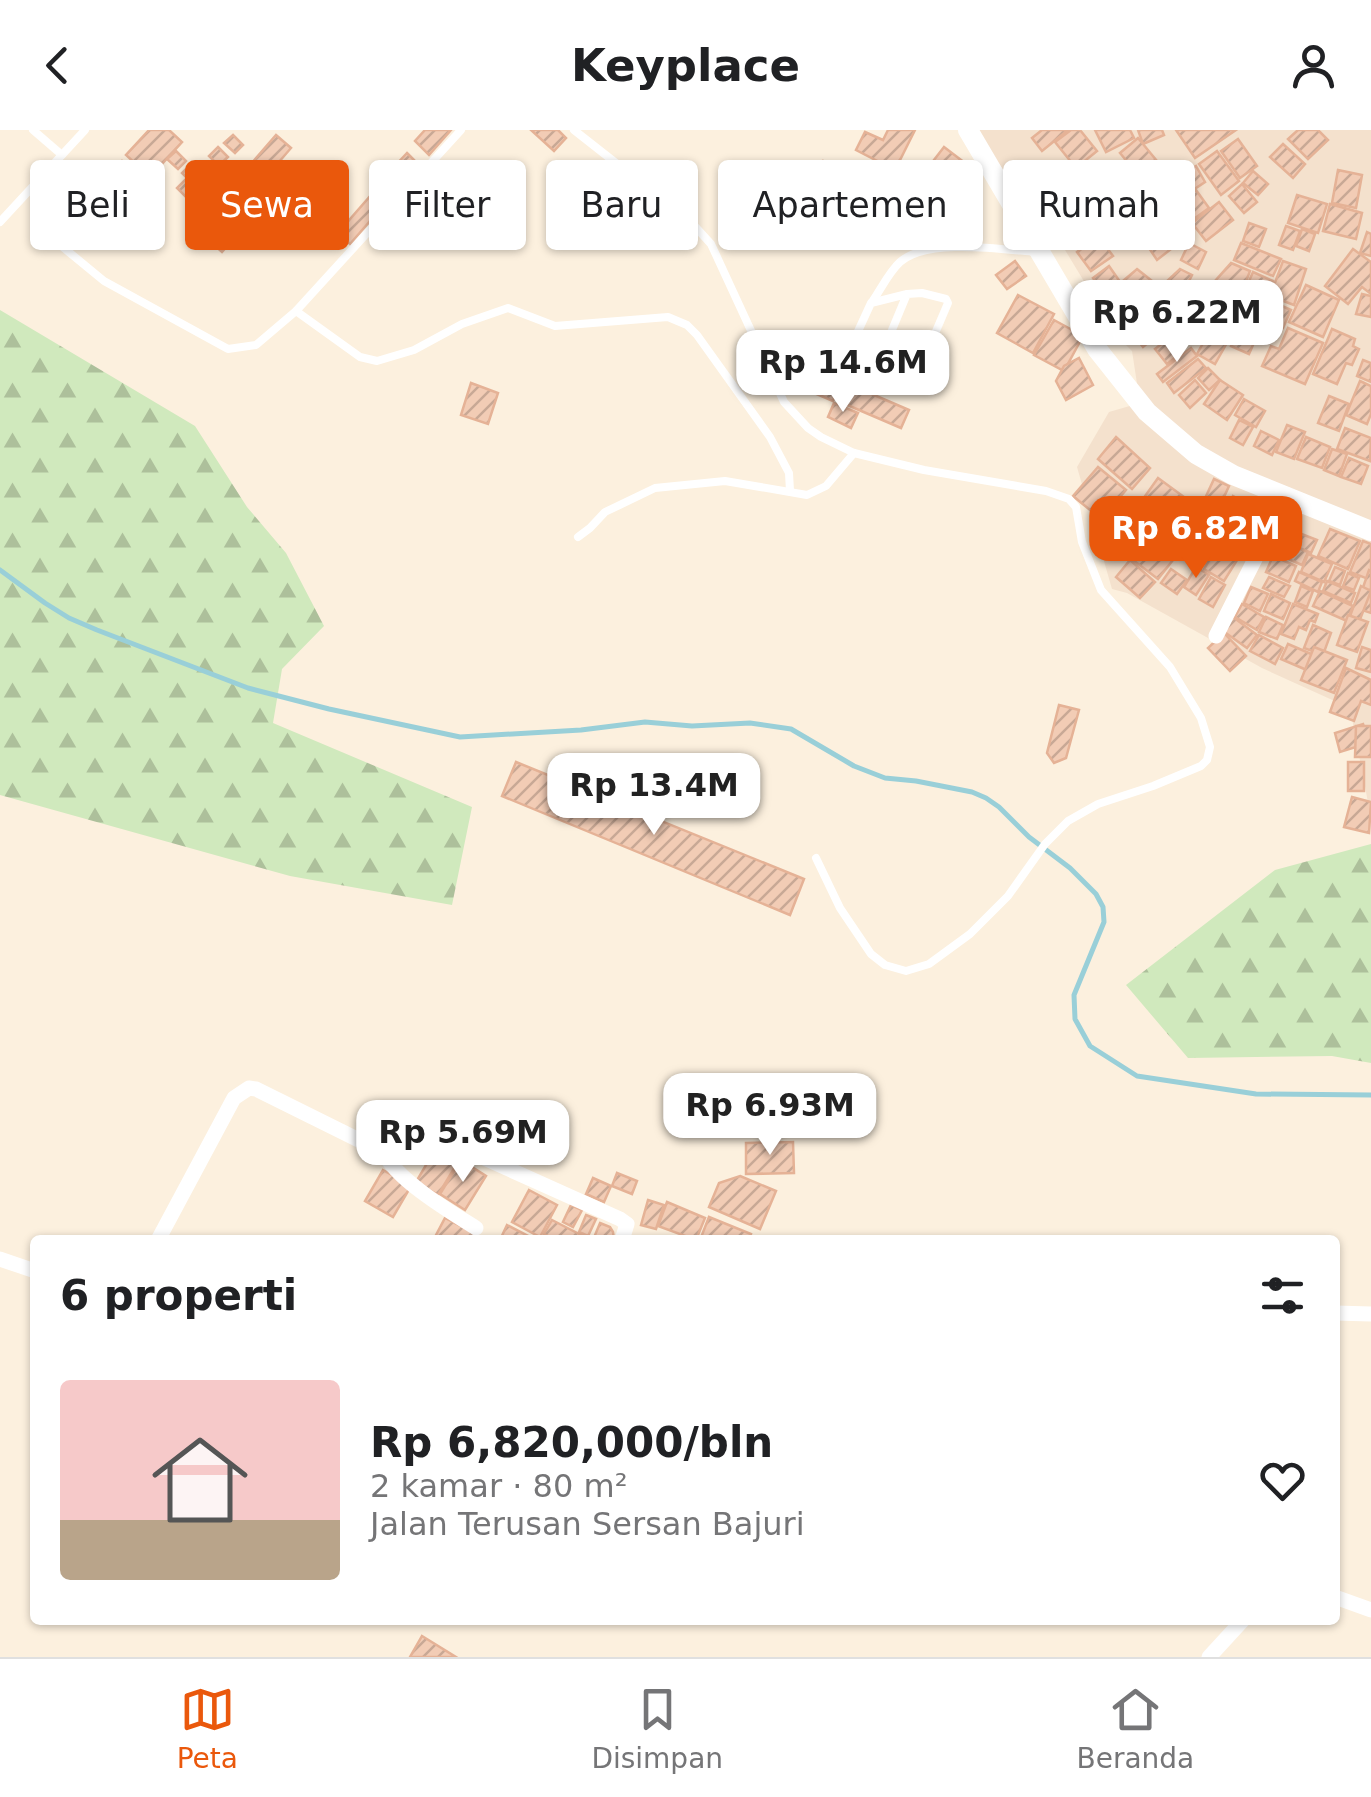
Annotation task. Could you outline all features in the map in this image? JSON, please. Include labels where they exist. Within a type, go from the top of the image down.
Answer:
[{"type":"main road","points":[[968,130],[1097,349],[1147,412],[1196,454],[1233,475],[1371,531]]},
{"type":"street","points":[[1216,636],[1287,496]]},
{"type":"street","points":[[161,1235],[234,1098],[244,1089],[256,1089],[383,1152],[390,1151],[406,1130],[424,1131],[620,1219],[627,1224],[624,1235]]},
{"type":"street","points":[[383,1152],[389,1164],[433,1200],[476,1228]]},
{"type":"street","points":[[0,1259],[30,1269]]},
{"type":"street","points":[[1340,1312],[1371,1314]]},
{"type":"street","points":[[1340,1599],[1371,1610]]},
{"type":"street","points":[[1209,1657],[1238,1625]]},
{"type":"lane","points":[[34,130],[62,155]]},
{"type":"lane","points":[[0,222],[85,130]]},
{"type":"lane","points":[[66,250],[104,281],[228,349],[256,344],[296,311],[461,130]]},
{"type":"lane","points":[[574,130],[691,222],[710,244],[784,402],[808,428],[854,453],[924,470],[1046,491],[1069,499],[1076,508],[1082,542],[1101,590],[1170,667],[1202,718],[1210,747],[1208,760],[1153,786],[1098,804],[1068,821],[1045,844],[1008,896],[970,934],[930,964],[906,971],[885,966],[872,954],[840,908],[816,858]]},
{"type":"lane","points":[[871,303],[907,294],[946,299],[948,303],[916,378],[866,372],[848,354],[871,303],[898,264],[914,254],[965,246],[1039,252]]},
{"type":"lane","points":[[866,372],[882,354],[907,294]]},
{"type":"lane","points":[[296,311],[360,357],[378,361],[414,350],[462,324],[508,308],[556,326],[668,317],[697,334],[770,437],[789,474],[790,491]]},
{"type":"lane","points":[[578,537],[605,512],[654,488],[725,481],[807,495],[817,492],[854,453]]},
{"type":"shaded area","points":[[972,130],[1371,130],[1371,818],[1350,708],[1262,668],[1127,593],[1112,589],[1077,467],[1109,412],[1140,403],[1132,351],[1117,336],[1065,250],[1195,250],[1195,160],[1003,160],[1003,169]]},
{"type":"green space","points":[[0,310],[195,426],[247,507],[286,553],[324,626],[282,669],[273,723],[472,807],[452,905],[290,876],[0,795]]},
{"type":"green space","points":[[1371,844],[1371,1063],[1332,1056],[1188,1058],[1126,985],[1275,870]]},
{"type":"building","points":[[149,130],[169,130],[182,142],[165,161],[131,160],[126,155]]},
{"type":"building","points":[[425,130],[451,130],[429,155],[415,141]]},
{"type":"building","points":[[531,130],[558,130],[566,138],[554,151]]},
{"type":"building","points":[[888,130],[915,130],[900,160],[876,160],[856,150],[865,132],[883,140]]},
{"type":"building","points":[[1042,130],[1068,130],[1042,151],[1032,138]]},
{"type":"building","points":[[1071,130],[1080,130],[1097,151],[1086,160],[1070,160],[1055,142]]},
{"type":"building","points":[[1095,130],[1130,130],[1134,138],[1106,152]]},
{"type":"building","points":[[1138,130],[1162,130],[1164,135],[1143,144]]},
{"type":"building","points":[[1176,130],[1236,130],[1195,158]]},
{"type":"building","points":[[1298,130],[1318,130],[1328,140],[1308,159],[1288,139]]},
{"type":"building","points":[[233,135],[243,145],[235,153],[224,143]]},
{"type":"building","points":[[276,135],[291,148],[281,160],[254,160]]},
{"type":"building","points":[[1138,138],[1156,160],[1126,160],[1120,153]]},
{"type":"building","points":[[1238,139],[1257,166],[1240,178],[1221,151]]},
{"type":"building","points":[[1283,144],[1305,164],[1293,178],[1270,157]]},
{"type":"building","points":[[218,147],[228,157],[213,160],[209,156]]},
{"type":"building","points":[[944,147],[961,160],[934,160]]},
{"type":"building","points":[[176,151],[185,162],[178,169],[167,159]]},
{"type":"building","points":[[1217,151],[1239,181],[1221,195],[1199,164]]},
{"type":"building","points":[[1195,167],[1205,182],[1195,189]]},
{"type":"building","points":[[1338,170],[1362,175],[1356,208],[1332,203]]},
{"type":"building","points":[[1253,171],[1268,184],[1258,195],[1243,183]]},
{"type":"building","points":[[185,180],[185,196],[177,188]]},
{"type":"building","points":[[1242,184],[1257,202],[1244,213],[1229,196]]},
{"type":"building","points":[[1195,191],[1209,208],[1195,218]]},
{"type":"building","points":[[1297,195],[1327,204],[1318,233],[1288,223]]},
{"type":"building","points":[[369,197],[369,222],[350,244],[349,220]]},
{"type":"building","points":[[1219,202],[1233,220],[1206,241],[1195,221]]},
{"type":"building","points":[[1330,204],[1362,213],[1356,239],[1323,231]]},
{"type":"building","points":[[1249,223],[1266,229],[1259,247],[1243,241]]},
{"type":"building","points":[[1286,226],[1300,231],[1293,250],[1279,245]]},
{"type":"building","points":[[1302,229],[1315,234],[1309,251],[1296,246]]},
{"type":"building","points":[[1367,232],[1371,234],[1371,256],[1360,253]]},
{"type":"building","points":[[1241,243],[1281,259],[1273,276],[1234,260]]},
{"type":"building","points":[[1195,246],[1206,252],[1198,269],[1181,260],[1186,250],[1195,250]]},
{"type":"building","points":[[1353,249],[1371,262],[1371,294],[1362,287],[1348,304],[1325,286]]},
{"type":"building","points":[[1108,250],[1113,256],[1091,271],[1077,252]]},
{"type":"building","points":[[1150,250],[1170,250],[1157,260]]},
{"type":"building","points":[[1015,261],[1026,276],[1007,289],[996,275]]},
{"type":"building","points":[[1283,261],[1306,269],[1294,305],[1270,296]]},
{"type":"building","points":[[1231,263],[1250,271],[1242,292],[1215,281]]},
{"type":"building","points":[[1109,266],[1125,289],[1109,300],[1093,278]]},
{"type":"building","points":[[1137,269],[1152,281],[1149,292],[1138,300],[1123,281]]},
{"type":"building","points":[[1180,269],[1192,275],[1172,315],[1154,306],[1165,283]]},
{"type":"building","points":[[1253,272],[1273,281],[1267,297],[1246,288]]},
{"type":"building","points":[[1306,285],[1339,300],[1323,337],[1289,322]]},
{"type":"building","points":[[1231,290],[1250,299],[1236,329],[1217,319]]},
{"type":"building","points":[[1127,292],[1138,308],[1123,319],[1111,303]]},
{"type":"building","points":[[1193,294],[1219,310],[1201,340],[1175,324]]},
{"type":"building","points":[[1362,294],[1371,296],[1371,317],[1356,314]]},
{"type":"building","points":[[1018,295],[1054,314],[1033,353],[997,333]]},
{"type":"building","points":[[1253,298],[1270,306],[1249,354],[1231,346]]},
{"type":"building","points":[[1275,303],[1291,310],[1283,328],[1266,321]]},
{"type":"building","points":[[1152,308],[1167,327],[1143,347],[1128,328]]},
{"type":"building","points":[[1054,320],[1083,336],[1064,371],[1034,355]]},
{"type":"building","points":[[1215,322],[1233,332],[1215,364],[1197,354]]},
{"type":"building","points":[[1177,325],[1190,342],[1182,348],[1169,332]]},
{"type":"building","points":[[1288,328],[1323,343],[1305,384],[1262,366],[1271,346],[1279,349]]},
{"type":"building","points":[[1332,329],[1355,339],[1353,346],[1359,349],[1352,365],[1346,363],[1337,384],[1313,374]]},
{"type":"building","points":[[1169,338],[1181,353],[1167,364],[1155,349]]},
{"type":"building","points":[[1191,348],[1197,356],[1163,382],[1157,374]]},
{"type":"building","points":[[1079,358],[1093,385],[1066,400],[1056,381],[1064,366]]},
{"type":"building","points":[[1198,359],[1206,368],[1174,393],[1167,383]]},
{"type":"building","points":[[1363,360],[1371,363],[1371,382],[1357,376]]},
{"type":"building","points":[[806,368],[840,383],[833,401],[798,386]]},
{"type":"building","points":[[1208,368],[1220,380],[1209,390],[1198,378]]},
{"type":"building","points":[[1195,380],[1206,393],[1190,408],[1179,395]]},
{"type":"building","points":[[1220,380],[1243,395],[1227,420],[1204,404]]},
{"type":"building","points":[[1360,381],[1371,386],[1367,424],[1346,415]]},
{"type":"building","points":[[471,383],[498,393],[488,424],[461,415]]},
{"type":"building","points":[[846,383],[909,410],[901,428],[838,401]]},
{"type":"building","points":[[1329,396],[1349,404],[1339,431],[1318,423]]},
{"type":"building","points":[[1244,399],[1265,411],[1256,427],[1235,415]]},
{"type":"building","points":[[834,403],[858,413],[851,428],[828,417]]},
{"type":"building","points":[[1239,420],[1253,427],[1243,445],[1230,438]]},
{"type":"building","points":[[1287,425],[1305,432],[1294,459],[1276,452]]},
{"type":"building","points":[[1345,428],[1371,438],[1370,461],[1337,449]]},
{"type":"building","points":[[1261,431],[1279,440],[1272,455],[1254,446]]},
{"type":"building","points":[[1116,437],[1150,468],[1132,489],[1098,459]]},
{"type":"building","points":[[1306,437],[1330,447],[1322,468],[1297,459]]},
{"type":"building","points":[[1332,449],[1347,454],[1339,476],[1324,470]]},
{"type":"building","points":[[1349,458],[1368,466],[1361,484],[1341,477]]},
{"type":"building","points":[[1098,467],[1126,490],[1101,519],[1073,496]]},
{"type":"building","points":[[1158,478],[1184,497],[1169,518],[1143,499]]},
{"type":"building","points":[[1214,479],[1229,486],[1217,512],[1202,505]]},
{"type":"building","points":[[1233,496],[1265,513],[1250,540],[1218,522]]},
{"type":"building","points":[[1186,499],[1202,510],[1184,534],[1169,522]]},
{"type":"building","points":[[1140,502],[1160,516],[1131,556],[1111,542]]},
{"type":"building","points":[[1208,518],[1249,541],[1243,552],[1202,529]]},
{"type":"building","points":[[1163,522],[1188,541],[1158,579],[1133,560]]},
{"type":"building","points":[[1286,528],[1317,540],[1311,553],[1281,540]]},
{"type":"building","points":[[1330,529],[1360,541],[1348,569],[1318,556]]},
{"type":"building","points":[[1205,531],[1218,541],[1203,562],[1189,552]]},
{"type":"building","points":[[1277,540],[1308,552],[1302,565],[1272,552]]},
{"type":"building","points":[[1363,541],[1371,544],[1371,580],[1350,572]]},
{"type":"building","points":[[1219,544],[1239,557],[1224,581],[1204,569]]},
{"type":"building","points":[[1308,554],[1332,564],[1324,582],[1301,572]]},
{"type":"building","points":[[1273,556],[1296,566],[1289,582],[1266,572]]},
{"type":"building","points":[[1130,560],[1155,582],[1140,598],[1116,577]]},
{"type":"building","points":[[1196,567],[1209,575],[1196,595],[1184,587]]},
{"type":"building","points":[[1335,567],[1345,571],[1340,585],[1329,581]]},
{"type":"building","points":[[1171,569],[1187,580],[1177,594],[1161,583]]},
{"type":"building","points":[[1371,571],[1371,613],[1356,608]]},
{"type":"building","points":[[1299,572],[1322,582],[1318,592],[1295,581]]},
{"type":"building","points":[[1348,573],[1359,578],[1354,590],[1343,586]]},
{"type":"building","points":[[1211,577],[1225,585],[1213,607],[1199,599]]},
{"type":"building","points":[[1269,577],[1290,586],[1284,597],[1263,588]]},
{"type":"building","points":[[1327,581],[1355,593],[1351,603],[1323,591]]},
{"type":"building","points":[[1301,586],[1313,591],[1307,607],[1295,602]]},
{"type":"building","points":[[1361,586],[1371,591],[1359,622],[1349,619]]},
{"type":"building","points":[[1251,587],[1268,594],[1260,611],[1244,603]]},
{"type":"building","points":[[1320,591],[1353,606],[1347,621],[1313,606]]},
{"type":"building","points":[[1271,594],[1290,603],[1283,619],[1264,611]]},
{"type":"building","points":[[1242,604],[1264,617],[1257,630],[1235,617]]},
{"type":"building","points":[[1293,604],[1318,614],[1306,630],[1299,627],[1294,639],[1281,634]]},
{"type":"building","points":[[1348,615],[1368,622],[1357,652],[1337,645]]},
{"type":"building","points":[[1233,617],[1257,635],[1247,648],[1223,631]]},
{"type":"building","points":[[1266,617],[1283,625],[1277,639],[1259,632]]},
{"type":"building","points":[[1313,625],[1331,633],[1323,655],[1304,648]]},
{"type":"building","points":[[1224,633],[1246,656],[1230,671],[1208,648]]},
{"type":"building","points":[[1259,635],[1283,648],[1275,664],[1250,651]]},
{"type":"building","points":[[1288,644],[1316,656],[1309,671],[1281,659]]},
{"type":"building","points":[[1314,647],[1347,660],[1334,693],[1301,680]]},
{"type":"building","points":[[1362,647],[1371,650],[1371,672],[1356,668]]},
{"type":"building","points":[[1346,668],[1371,680],[1371,705],[1361,701],[1354,721],[1330,712]]},
{"type":"building","points":[[1059,705],[1079,710],[1066,758],[1054,763],[1047,753]]},
{"type":"building","points":[[1363,724],[1369,743],[1340,752],[1335,733]]},
{"type":"building","points":[[1356,726],[1371,726],[1371,757],[1355,757]]},
{"type":"building","points":[[516,762],[804,879],[790,915],[502,796]]},
{"type":"building","points":[[1348,762],[1364,762],[1364,791],[1348,791]]},
{"type":"building","points":[[1352,797],[1371,802],[1369,833],[1344,827]]},
{"type":"building","points":[[526,1112],[556,1126],[547,1145],[517,1132]]},
{"type":"building","points":[[793,1142],[794,1173],[746,1174],[746,1143]]},
{"type":"building","points":[[436,1148],[458,1162],[438,1195],[416,1182]]},
{"type":"building","points":[[461,1160],[486,1176],[465,1210],[440,1194]]},
{"type":"building","points":[[383,1170],[411,1186],[393,1217],[365,1201]]},
{"type":"building","points":[[617,1173],[637,1181],[632,1194],[612,1186]]},
{"type":"building","points":[[740,1176],[776,1191],[760,1229],[709,1207],[719,1183]]},
{"type":"building","points":[[593,1178],[611,1186],[604,1202],[586,1194]]},
{"type":"building","points":[[529,1190],[557,1205],[541,1235],[512,1222]]},
{"type":"building","points":[[648,1200],[664,1205],[656,1229],[641,1225]]},
{"type":"building","points":[[667,1202],[705,1218],[698,1235],[682,1235],[658,1226]]},
{"type":"building","points":[[571,1205],[582,1210],[573,1227],[563,1222]]},
{"type":"building","points":[[586,1215],[596,1219],[588,1235],[579,1232]]},
{"type":"building","points":[[709,1217],[751,1234],[751,1235],[702,1235]]},
{"type":"building","points":[[445,1218],[476,1234],[476,1235],[436,1235]]},
{"type":"building","points":[[552,1220],[581,1235],[546,1235]]},
{"type":"building","points":[[600,1223],[610,1227],[613,1235],[595,1235]]},
{"type":"building","points":[[507,1225],[526,1235],[502,1235]]},
{"type":"building","points":[[422,1636],[456,1657],[410,1657]]},
{"type":"waterway","points":[[0,570],[69,618],[97,630],[248,688],[329,709],[460,737],[645,722],[692,726],[750,723],[791,729],[854,766],[885,778],[972,792],[999,807],[1029,837],[1070,868],[1096,894],[1103,907],[1104,922],[1074,995],[1075,1019],[1090,1046],[1137,1076],[1256,1094],[1371,1095]]}]
